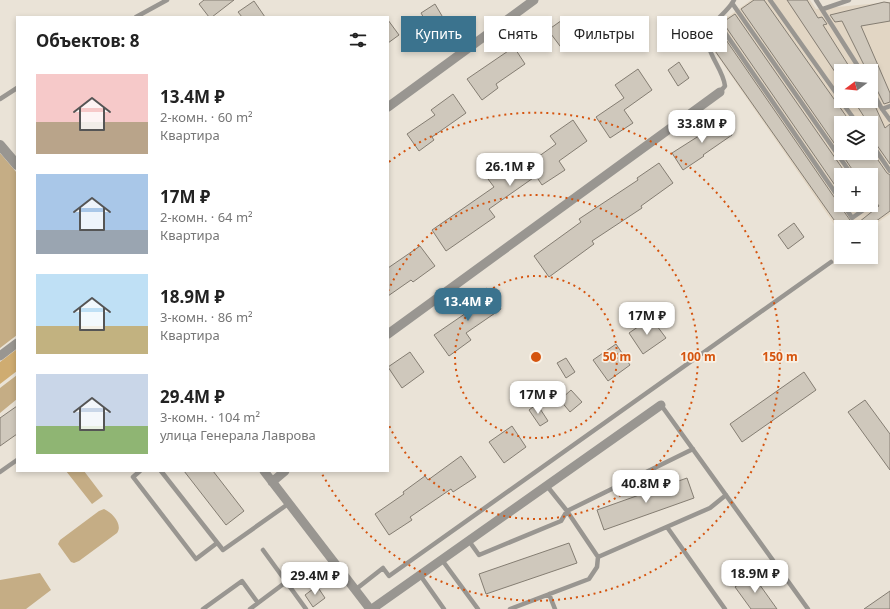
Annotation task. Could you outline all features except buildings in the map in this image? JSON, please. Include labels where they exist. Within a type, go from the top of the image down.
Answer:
[{"type":"street","points":[[389,107],[534,0]]},
{"type":"street","points":[[389,333],[720,92]]},
{"type":"street","points":[[0,145],[16,164]]},
{"type":"street","points":[[0,356],[16,344]]},
{"type":"street","points":[[265,472],[288,504],[371,609],[661,406]]},
{"type":"street","points":[[272,482],[284,472]]},
{"type":"lane","points":[[138,16],[167,0]]},
{"type":"lane","points":[[770,0],[834,91]]},
{"type":"lane","points":[[816,0],[857,64]]},
{"type":"lane","points":[[823,9],[849,0]]},
{"type":"lane","points":[[721,16],[733,2],[847,168]]},
{"type":"lane","points":[[727,36],[834,191]]},
{"type":"lane","points":[[710,52],[724,79],[725,86],[720,92]]},
{"type":"lane","points":[[0,99],[16,89]]},
{"type":"lane","points":[[878,102],[890,120]]},
{"type":"lane","points":[[882,109],[890,106]]},
{"type":"lane","points":[[878,153],[890,171]]},
{"type":"lane","points":[[848,212],[852,218],[861,212]]},
{"type":"lane","points":[[355,590],[383,568],[389,576],[831,262]]},
{"type":"lane","points":[[661,406],[808,609]]},
{"type":"lane","points":[[469,541],[479,555],[561,521],[567,511],[692,449]]},
{"type":"lane","points":[[0,472],[16,461]]},
{"type":"lane","points":[[139,472],[132,477],[196,559],[217,543]]},
{"type":"lane","points":[[162,472],[223,550],[288,504]]},
{"type":"lane","points":[[510,609],[589,579],[597,567],[598,557],[567,511],[547,486]]},
{"type":"lane","points":[[598,557],[710,508],[726,495]]},
{"type":"lane","points":[[667,526],[725,609]]},
{"type":"lane","points":[[263,550],[306,609]]},
{"type":"lane","points":[[442,560],[478,609]]},
{"type":"lane","points":[[420,576],[444,609]]},
{"type":"lane","points":[[203,609],[242,581],[258,603]]},
{"type":"lane","points":[[250,609],[286,582]]},
{"type":"lane","points":[[549,594],[554,609]]},
{"type":"shaded area","points":[[751,0],[810,0],[816,9],[890,2],[890,214],[878,222],[878,220],[834,220],[834,224],[715,52],[727,52],[727,18]]},
{"type":"shaded area","points":[[0,153],[16,172],[16,336],[0,348]]},
{"type":"shaded area","points":[[16,350],[16,372],[0,384],[0,362]]},
{"type":"shaded area","points":[[16,376],[16,400],[0,413],[0,388]]},
{"type":"shaded area","points":[[67,472],[85,472],[103,496],[92,504]]},
{"type":"shaded area","points":[[104,509],[111,513],[116,520],[119,530],[79,561],[74,563],[71,562],[58,544],[60,540],[99,511]]},
{"type":"shaded area","points":[[40,573],[51,590],[26,609],[0,609],[0,580]]}]
